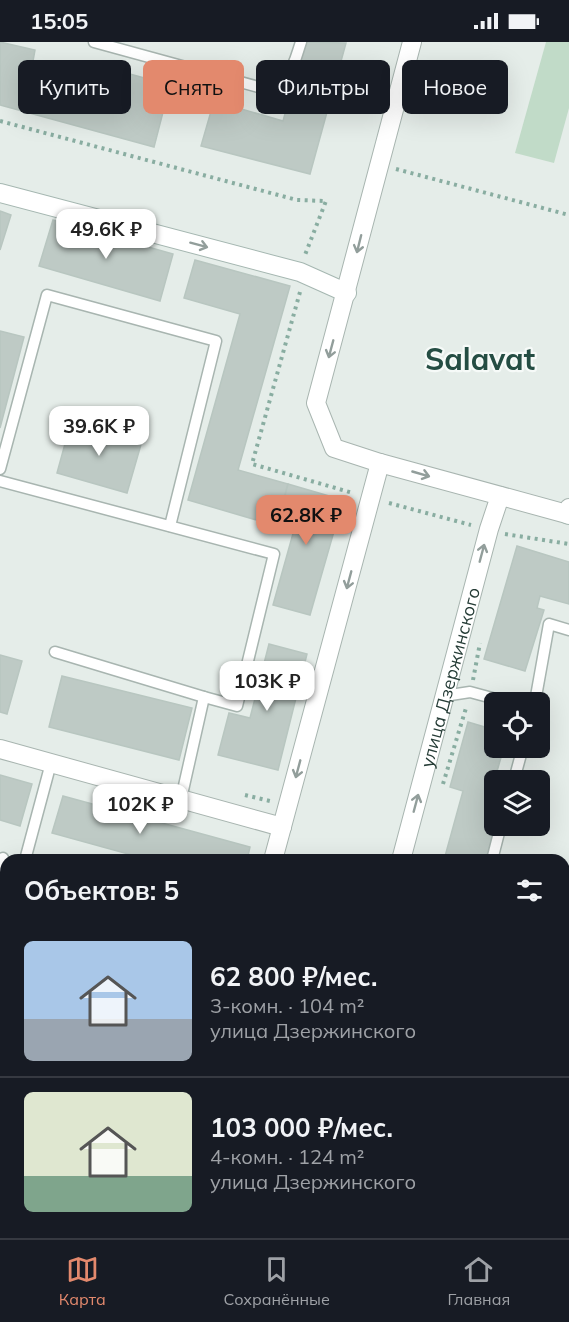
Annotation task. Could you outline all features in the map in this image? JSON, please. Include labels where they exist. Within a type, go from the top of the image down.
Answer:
[{"type":"street","points":[[412,42],[316,403],[334,448],[500,496],[568,512]]},
{"type":"street","points":[[0,193],[300,272],[347,293]]},
{"type":"street","points":[[275,854],[380,463]]},
{"type":"street","name":"улица Дзержинского","points":[[403,854],[489,529],[500,496]]},
{"type":"street","points":[[0,748],[282,827]]},
{"type":"lane","points":[[94,42],[126,46],[262,88],[280,83],[293,68],[301,42]]},
{"type":"lane","points":[[0,469],[46,295],[216,341],[170,526]]},
{"type":"lane","points":[[0,481],[274,554],[237,706],[55,652]]},
{"type":"lane","points":[[537,692],[549,624],[569,630]]},
{"type":"lane","points":[[444,696],[470,692],[484,696]]},
{"type":"lane","points":[[181,799],[204,697]]},
{"type":"lane","points":[[27,854],[51,763]]},
{"type":"lane","points":[[494,854],[498,836]]},
{"type":"path","points":[[0,122],[297,200],[326,201],[300,272],[302,286],[252,464],[372,499]]},
{"type":"path","points":[[392,168],[569,215]]},
{"type":"green space","points":[[546,42],[569,42],[569,108],[554,163],[515,153]]},
{"type":"building","points":[[0,42],[35,50],[33,60],[18,60],[18,110],[0,105]]},
{"type":"building","points":[[305,42],[346,43],[341,60],[300,60]]},
{"type":"building","points":[[131,74],[143,78],[143,114],[163,114],[154,147],[33,114],[131,114]]},
{"type":"building","points":[[244,110],[283,121],[285,114],[326,114],[310,174],[201,146],[210,114],[244,114]]},
{"type":"building","points":[[0,211],[11,215],[0,250]]},
{"type":"building","points":[[53,220],[173,254],[160,301],[39,266]]},
{"type":"building","points":[[195,260],[290,286],[238,470],[288,484],[277,526],[188,500],[240,314],[184,298]]},
{"type":"building","points":[[0,331],[24,337],[0,428]]},
{"type":"building","points":[[71,422],[142,441],[127,493],[57,473]]},
{"type":"building","points":[[288,484],[343,500],[310,615],[273,605],[294,530],[277,526]]},
{"type":"building","points":[[517,546],[569,562],[569,604],[540,596],[537,608],[544,610],[525,671],[484,659]]},
{"type":"building","points":[[269,644],[307,654],[278,770],[218,755],[229,713],[250,718]]},
{"type":"building","points":[[0,655],[22,661],[7,714],[0,712]]},
{"type":"building","points":[[62,676],[192,708],[179,760],[49,727]]},
{"type":"building","points":[[468,722],[484,727],[484,758],[501,758],[497,770],[484,770],[484,836],[493,836],[488,854],[446,854],[463,791],[450,787]]},
{"type":"building","points":[[0,775],[32,784],[20,826],[0,820]]},
{"type":"building","points":[[63,796],[250,847],[248,854],[128,854],[52,833]]},
{"type":"district","name":"Salavat","points":[[480,359]]}]
